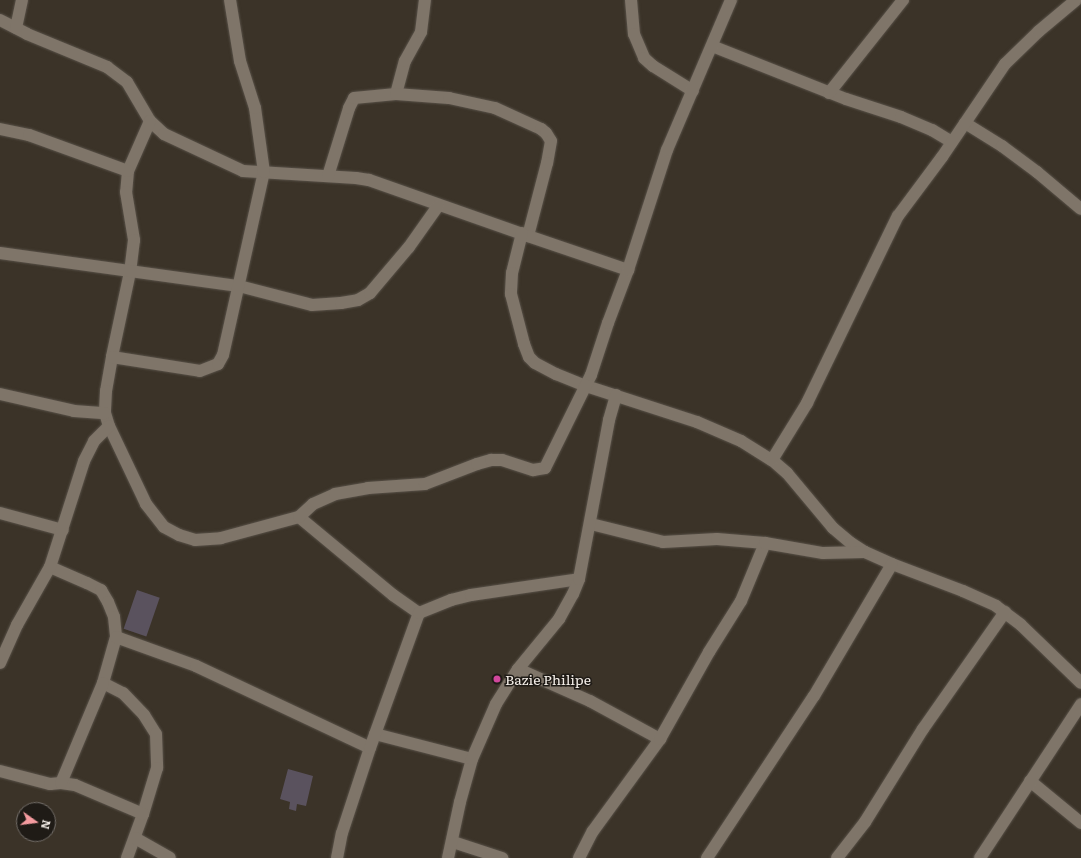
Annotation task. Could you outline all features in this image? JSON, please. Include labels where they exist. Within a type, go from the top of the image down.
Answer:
[{"type":"street","points":[[16,28],[22,0]]},
{"type":"street","points":[[112,357],[200,371],[218,364],[223,355],[264,172],[255,108],[240,61],[230,0]]},
{"type":"street","points":[[396,94],[405,61],[421,32],[425,0]]},
{"type":"street","points":[[631,0],[634,34],[644,58],[653,66],[693,91]]},
{"type":"street","points":[[150,120],[128,171],[126,192],[134,240],[130,272],[106,391],[106,413],[109,426],[146,504],[164,527],[172,532],[195,540],[221,538],[298,518],[313,504],[335,494],[368,488],[425,484],[491,460],[502,460],[533,470],[545,468],[597,361],[608,323],[628,270],[667,150],[731,0]]},
{"type":"street","points":[[830,93],[904,0]]},
{"type":"street","points":[[772,460],[807,403],[898,216],[1013,55],[1076,0]]},
{"type":"street","points":[[0,20],[107,68],[127,82],[150,120],[164,134],[243,171],[369,180],[406,192],[438,206],[525,234],[628,270]]},
{"type":"street","points":[[712,46],[830,93],[901,117],[932,130],[952,142]]},
{"type":"street","points":[[328,176],[349,108],[354,98],[396,94],[449,98],[495,108],[546,133],[551,143],[510,285],[512,301],[529,357],[541,367],[586,386],[697,422],[741,441],[772,460],[787,473],[833,528],[851,543],[865,552],[892,564],[981,598],[1005,612],[1041,643],[1081,684]]},
{"type":"street","points":[[965,123],[1002,146],[1031,167],[1081,209]]},
{"type":"street","points":[[0,129],[29,135],[128,171]]},
{"type":"street","points":[[0,253],[239,286],[312,305],[341,303],[358,300],[370,293],[375,288],[409,246],[438,206]]},
{"type":"street","points":[[0,394],[74,411],[106,413]]},
{"type":"street","points":[[448,858],[453,842],[460,802],[472,759],[496,704],[518,669],[559,619],[573,594],[579,579],[591,524],[609,420],[616,395]]},
{"type":"street","points":[[0,664],[17,625],[50,567],[84,461],[94,441],[109,426]]},
{"type":"street","points":[[0,513],[63,530]]},
{"type":"street","points":[[298,518],[392,595],[419,613]]},
{"type":"street","points":[[591,524],[663,542],[717,539],[765,543],[823,553],[865,552]]},
{"type":"street","points":[[579,858],[593,831],[660,739],[709,652],[741,601],[765,543]]},
{"type":"street","points":[[707,858],[814,696],[892,564]]},
{"type":"street","points":[[50,567],[101,590],[114,617],[116,637],[104,683],[61,783]]},
{"type":"street","points":[[337,858],[342,832],[370,748],[419,613],[451,600],[471,595],[579,579]]},
{"type":"street","points":[[837,858],[865,822],[924,729],[1005,612]]},
{"type":"street","points":[[116,637],[196,666],[370,748]]},
{"type":"street","points":[[518,669],[590,701],[660,739]]},
{"type":"street","points":[[104,683],[123,693],[144,715],[156,734],[156,768],[143,814],[127,858]]},
{"type":"street","points":[[980,858],[1081,704]]},
{"type":"street","points":[[375,734],[472,759]]},
{"type":"street","points":[[0,771],[50,784],[61,783],[75,785],[143,814]]},
{"type":"street","points":[[1030,781],[1081,823]]},
{"type":"street","points":[[135,838],[170,858]]},
{"type":"street","points":[[453,842],[502,858]]},
{"type":"building","points":[[137,590],[160,598],[146,637],[124,629]]},
{"type":"building","points":[[288,769],[313,776],[306,806],[297,804],[296,811],[289,809],[290,802],[280,799]]},
{"type":"place","name":"Bazie Philipe","points":[[497,679]]}]
